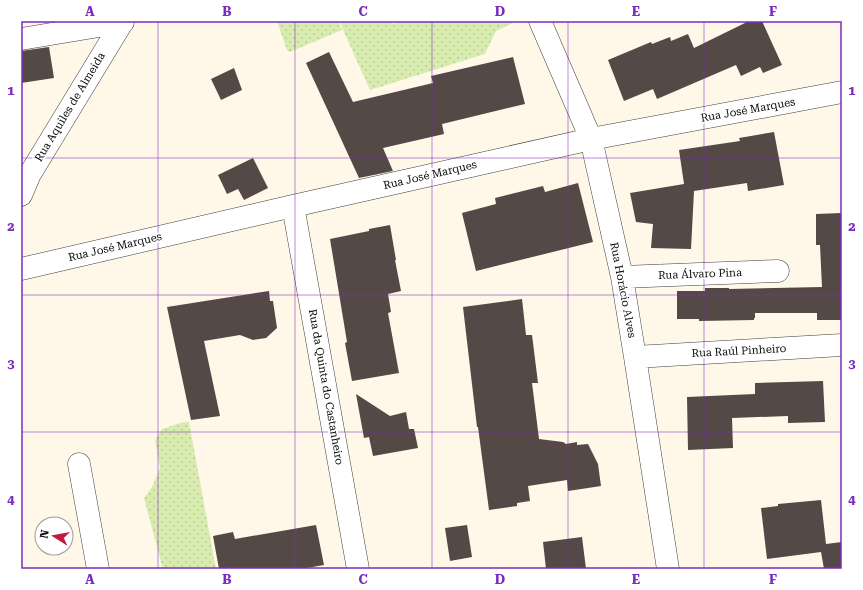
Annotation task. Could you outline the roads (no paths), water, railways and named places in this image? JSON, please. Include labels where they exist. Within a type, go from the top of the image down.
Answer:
[{"type":"street","points":[[21,39],[123,21]]},
{"type":"street","name":"Rua Aquiles de Almeida","points":[[21,195],[30,174],[123,21]]},
{"type":"street","name":"Rua Horácio Alves","points":[[540,21],[591,139],[622,276],[636,357],[668,569]]},
{"type":"street","name":"Rua José Marques","points":[[21,269],[591,139],[842,92]]},
{"type":"street","name":"Rua da Quinta do Castanheiro","points":[[293,206],[358,569]]},
{"type":"street","name":"Rua Álvaro Pina","points":[[622,276],[778,270]]},
{"type":"street","name":"Rua Raúl Pinheiro","points":[[636,357],[842,345]]},
{"type":"street","points":[[79,464],[98,569]]}]
